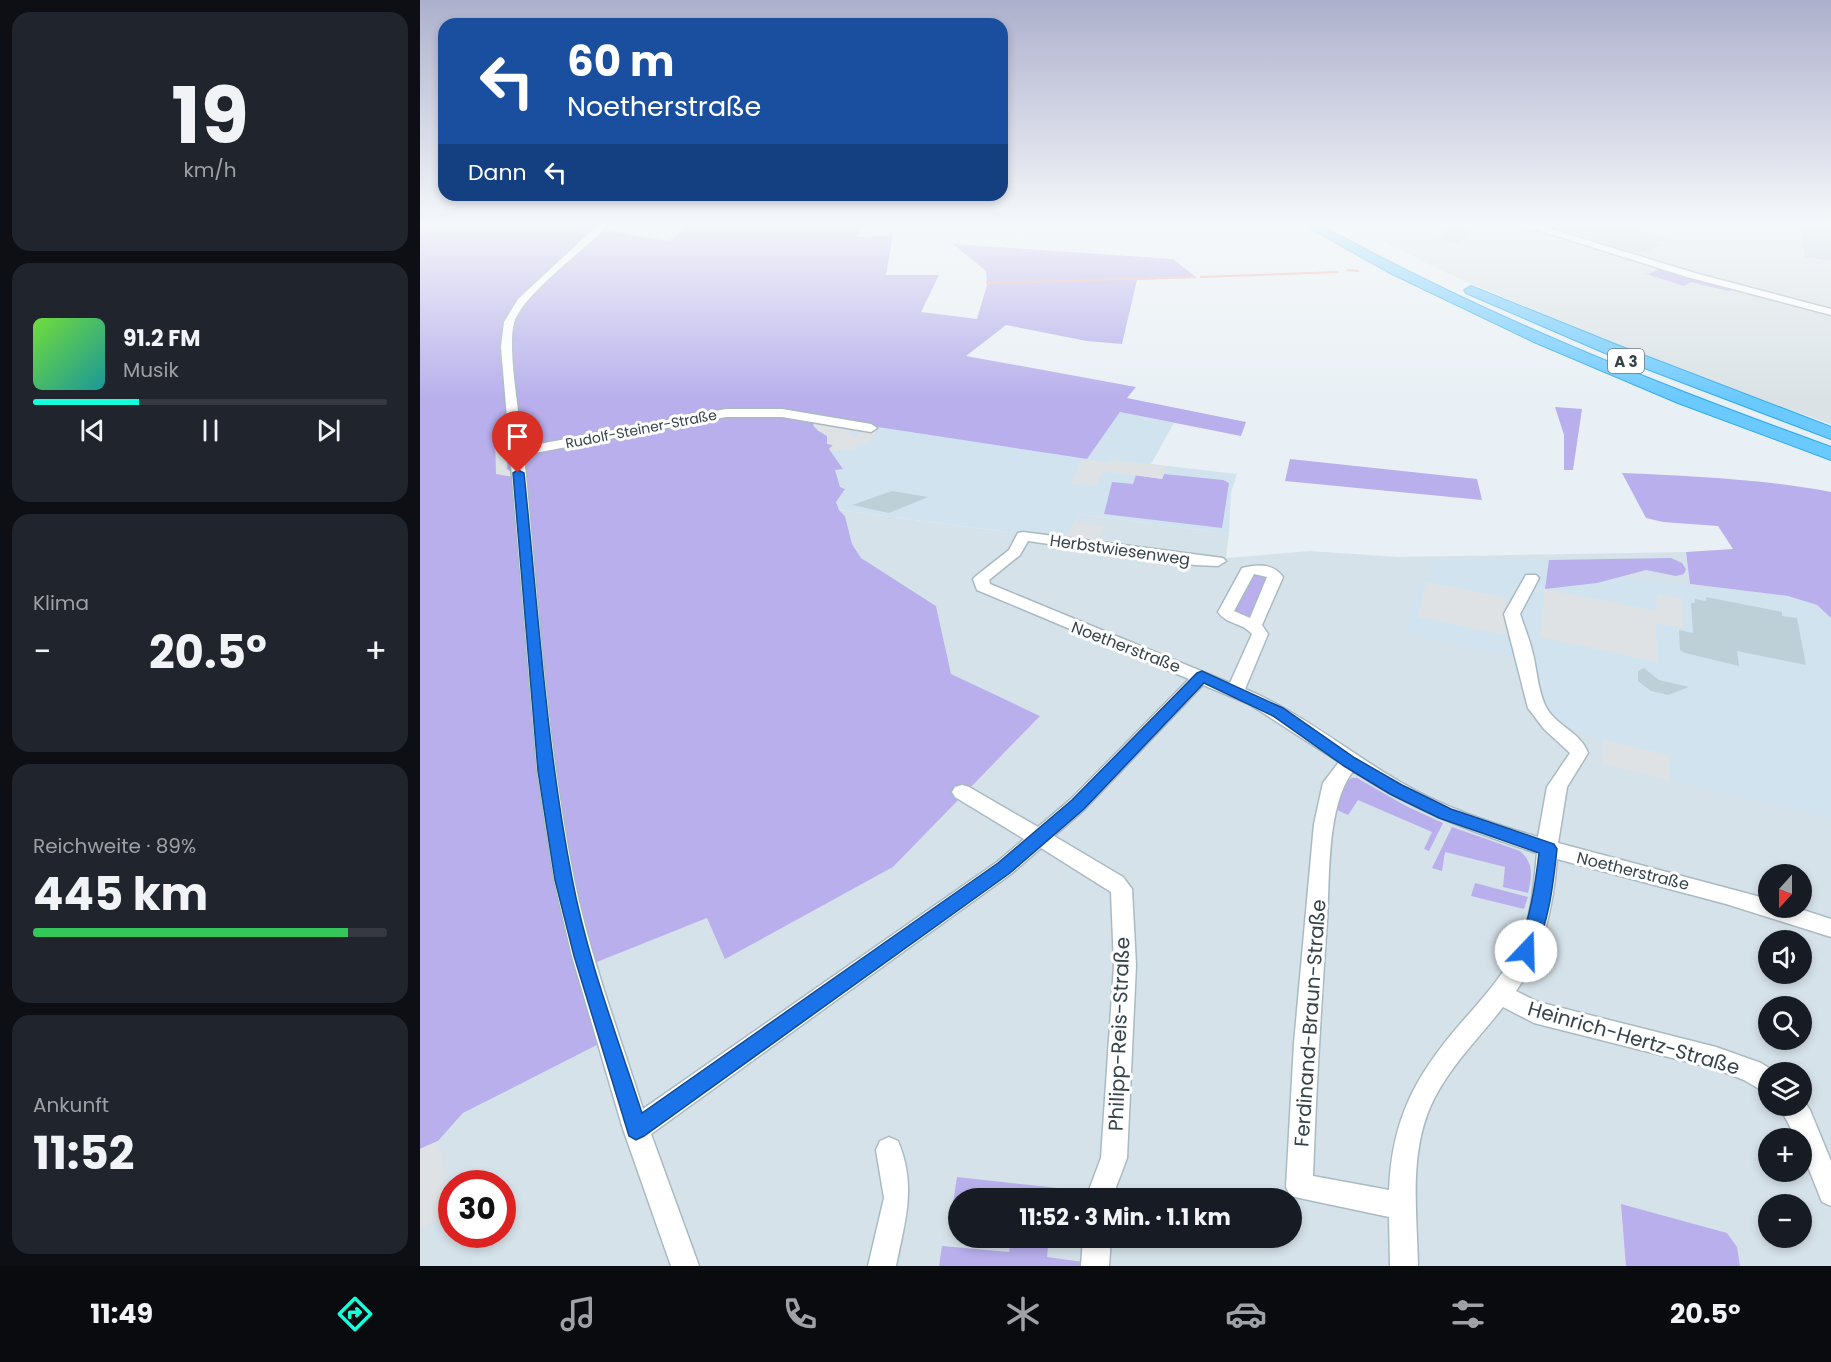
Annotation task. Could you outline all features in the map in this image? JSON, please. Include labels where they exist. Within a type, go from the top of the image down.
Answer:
[{"type":"highway","name":"A 3","points":[[1421,282],[1500,321],[1616,371],[1831,454]]},
{"type":"highway","name":"A 3","points":[[1448,282],[1655,373],[1831,441]]},
{"type":"highway","points":[[1448,282],[1729,395],[1831,431]]},
{"type":"highway","points":[[1616,371],[1644,387],[1831,464]]},
{"type":"street","points":[[540,282],[518,306],[509,322],[507,347],[546,771],[564,880],[583,956],[636,1129],[685,1266]]},
{"type":"street","points":[[1718,282],[1831,312]]},
{"type":"street","name":"Rudolf-Steiner-Straße","points":[[518,452],[726,413],[782,413],[871,428]]},
{"type":"street","name":"Herbstwiesenweg","points":[[1023,536],[1195,560],[1218,561]]},
{"type":"street","name":"Noetherstraße","points":[[1023,536],[1015,552],[981,579],[983,587],[1078,628],[1202,676],[1278,712],[1349,762],[1445,813],[1516,840],[1695,887],[1831,928]]},
{"type":"street","points":[[1404,1266],[1402,1206],[1404,1158],[1419,1102],[1435,1075],[1500,994],[1522,960],[1534,934],[1542,899],[1556,790],[1560,780],[1575,762],[1579,750],[1542,715],[1528,681],[1524,652],[1512,614],[1531,578]]},
{"type":"street","points":[[1235,691],[1260,634],[1252,624]]},
{"type":"street","points":[[636,1129],[961,901],[1041,838],[1078,804],[1202,676]]},
{"type":"street","name":"Ferdinand-Braun-Straße","points":[[1349,762],[1338,773],[1333,783],[1324,824],[1306,1044],[1299,1187],[1402,1206]]},
{"type":"street","points":[[962,792],[1041,838]]},
{"type":"street","name":"Philipp-Reis-Straße","points":[[1041,838],[1116,883],[1121,889],[1125,965],[1114,1158],[1104,1188]]},
{"type":"street","name":"Heinrich-Hertz-Straße","points":[[1500,994],[1534,1012],[1716,1058],[1758,1075]]},
{"type":"street","points":[[1799,1116],[1831,1192]]},
{"type":"street","points":[[882,1266],[898,1190],[890,1150]]},
{"type":"street","points":[[1095,1266],[1096,1248]]},
{"type":"shaded area","points":[[420,282],[936,282],[921,312],[977,319],[987,282],[1137,282],[1122,344],[1087,341],[1006,325],[966,356],[1136,387],[1127,398],[1246,422],[1241,436],[1120,412],[1087,459],[812,417],[814,427],[827,436],[828,444],[833,445],[829,449],[843,469],[835,470],[840,487],[845,489],[836,502],[839,510],[845,516],[852,544],[861,558],[936,606],[951,674],[1040,716],[893,867],[725,959],[707,918],[577,970],[597,1045],[463,1113],[438,1141],[420,1149]]},
{"type":"shaded area","points":[[1468,282],[1831,282],[1831,424],[1679,371]]},
{"type":"shaded area","points":[[1672,282],[1691,282],[1684,286]]},
{"type":"shaded area","points":[[1691,282],[1711,282],[1734,289],[1729,291]]},
{"type":"shaded area","points":[[1555,407],[1582,409],[1573,470],[1564,470],[1564,435]]},
{"type":"shaded area","points":[[1120,412],[1174,423],[1151,464],[1237,474],[1231,493],[1229,534],[1080,514],[1067,540],[839,510],[808,419],[812,417],[1087,459]]},
{"type":"shaded area","points":[[812,421],[832,425],[840,430],[847,427],[853,438],[857,438],[859,431],[877,432],[869,442],[856,446],[855,450],[834,450],[829,449],[833,445],[827,444],[827,436],[817,430]]},
{"type":"shaded area","points":[[509,422],[507,469],[513,473],[513,477],[496,474],[495,435]]},
{"type":"shaded area","points":[[1082,459],[1167,466],[1162,479],[1103,471],[1096,486],[1071,483]]},
{"type":"shaded area","points":[[1290,459],[1477,479],[1482,500],[1285,481]]},
{"type":"shaded area","points":[[1622,473],[1753,481],[1831,492],[1831,618],[1817,605],[1788,596],[1690,584],[1686,552],[1733,549],[1718,526],[1663,522],[1646,518]]},
{"type":"shaded area","points":[[1164,474],[1223,480],[1229,483],[1222,528],[1104,514],[1112,482],[1133,484],[1136,475],[1162,479]]},
{"type":"shaded area","points":[[839,510],[1067,540],[1080,514],[1229,534],[1226,558],[1310,551],[1398,557],[1686,552],[1690,584],[1788,596],[1831,618],[1831,1266],[420,1266],[420,1149],[438,1141],[463,1113],[597,1045],[577,970],[707,918],[725,958],[893,867],[1040,716],[950,674],[936,606],[861,558],[852,544],[845,516]]},
{"type":"shaded area","points":[[1074,522],[1104,526],[1096,544],[1066,539]]},
{"type":"shaded area","points":[[1671,558],[1682,563],[1686,569],[1684,574],[1676,576],[1646,570],[1597,583],[1545,589],[1549,560]]},
{"type":"shaded area","points":[[1431,560],[1549,560],[1545,588],[1597,583],[1618,577],[1788,596],[1817,605],[1831,618],[1831,818],[1602,764],[1602,740],[1552,720],[1539,697],[1528,660],[1405,633],[1419,580],[1425,581]]},
{"type":"shaded area","points":[[1248,574],[1269,575],[1251,620],[1230,610]]},
{"type":"shaded area","points":[[1427,582],[1507,598],[1504,615],[1507,635],[1418,617]]},
{"type":"shaded area","points":[[1545,589],[1656,611],[1657,594],[1682,598],[1683,628],[1656,623],[1657,662],[1540,637]]},
{"type":"shaded area","points":[[1603,740],[1669,755],[1670,780],[1602,764]]},
{"type":"shaded area","points":[[1357,778],[1406,806],[1443,823],[1429,851],[1424,849],[1432,832],[1358,800],[1348,815],[1337,810],[1344,783]]},
{"type":"shaded area","points":[[1452,827],[1520,851],[1528,860],[1531,870],[1528,893],[1503,887],[1505,867],[1445,852],[1442,871],[1432,868]]},
{"type":"shaded area","points":[[1475,883],[1528,897],[1524,909],[1471,896]]},
{"type":"shaded area","points":[[438,1141],[443,1170],[438,1170],[438,1220],[420,1228],[420,1149]]},
{"type":"shaded area","points":[[957,1177],[1058,1188],[955,1188]]},
{"type":"shaded area","points":[[1621,1204],[1727,1233],[1737,1247],[1740,1266],[1626,1266]]},
{"type":"shaded area","points":[[942,1246],[1009,1252],[1010,1248],[1048,1248],[1047,1257],[1083,1262],[1083,1266],[939,1266]]},
{"type":"building","points":[[892,491],[928,497],[889,513],[852,505]]},
{"type":"building","points":[[1706,597],[1782,612],[1782,616],[1797,618],[1806,665],[1737,651],[1739,666],[1680,650],[1679,630],[1693,633],[1691,603],[1695,603],[1695,599],[1706,601]]},
{"type":"building","points":[[1644,668],[1659,680],[1689,687],[1668,695],[1651,691],[1638,681],[1638,671]]},
{"type":"waterway","points":[[987,283],[1019,282]]},
{"type":"route","points":[[518,473],[546,771],[564,880],[583,956],[636,1129],[896,948],[1004,868],[1078,804],[1202,676],[1278,712],[1349,762],[1396,789],[1445,813],[1516,840],[1548,849],[1536,927],[1526,951]]}]
